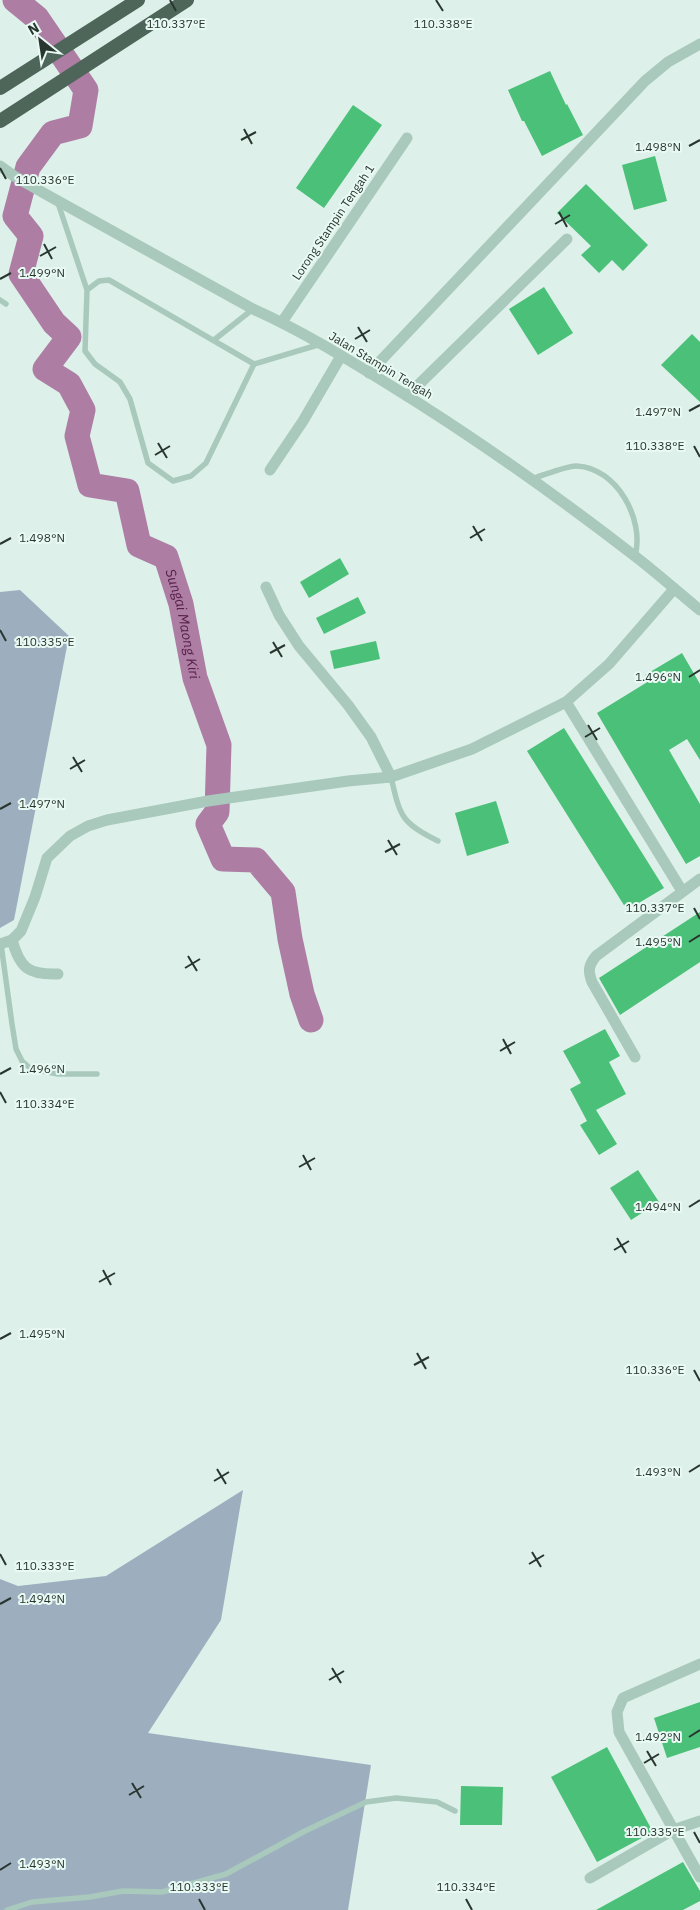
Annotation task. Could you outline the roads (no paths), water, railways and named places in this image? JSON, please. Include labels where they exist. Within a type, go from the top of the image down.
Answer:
[{"type":"highway","points":[[0,88],[138,0]]},
{"type":"highway","points":[[0,121],[187,0]]},
{"type":"street","points":[[369,373],[645,81],[668,62],[700,44]]},
{"type":"street","name":"Lorong Stampin Tengah 1","points":[[282,322],[407,138]]},
{"type":"street","name":"Jalan Stampin Tengah","points":[[0,166],[14,176],[253,309],[282,322],[321,344],[469,435],[532,479],[635,556],[700,610]]},
{"type":"street","points":[[407,396],[567,239]]},
{"type":"street","points":[[270,470],[303,422],[341,356]]},
{"type":"street","points":[[266,587],[274,605],[299,646],[348,705],[371,737],[392,777]]},
{"type":"street","points":[[0,944],[12,940],[21,932],[35,897],[47,858],[70,836],[88,826],[108,820],[208,801],[348,781],[392,777],[472,749],[566,702],[609,664],[674,589]]},
{"type":"street","points":[[566,702],[682,892]]},
{"type":"street","points":[[635,1057],[592,982],[588,970],[590,963],[596,956],[700,879]]},
{"type":"street","points":[[12,940],[16,954],[22,964],[32,972],[58,974]]},
{"type":"street","points":[[700,1664],[624,1698],[617,1712],[619,1732],[700,1877]]},
{"type":"street","points":[[590,1878],[673,1830],[700,1821]]},
{"type":"lane","points":[[53,198],[88,290],[85,351],[95,364],[120,382],[130,399],[148,463],[173,481],[191,476],[206,463],[254,364],[321,344]]},
{"type":"lane","points":[[88,290],[99,281],[109,280],[254,364]]},
{"type":"lane","points":[[0,300],[6,304]]},
{"type":"lane","points":[[214,340],[253,309]]},
{"type":"lane","points":[[532,479],[576,465],[599,472],[615,484],[624,497],[635,522],[639,544],[635,556]]},
{"type":"lane","points":[[392,777],[397,805],[404,819],[420,832],[438,841]]},
{"type":"lane","points":[[0,944],[16,1049],[22,1061],[31,1069],[58,1074],[98,1074]]},
{"type":"lane","points":[[7,1910],[32,1902],[90,1897],[123,1891],[162,1892],[226,1874],[366,1802],[396,1798],[437,1802],[454,1811]]},
{"type":"waterway","name":"Sungai Maong Kiri","points":[[15,0],[37,18],[86,90],[80,126],[53,133],[28,167],[15,216],[31,236],[21,274],[54,323],[69,337],[45,369],[69,384],[83,410],[77,436],[90,485],[127,491],[139,545],[166,557],[181,604],[195,678],[219,745],[217,812],[208,824],[223,859],[256,860],[283,892],[290,939],[302,994],[311,1020]]}]
